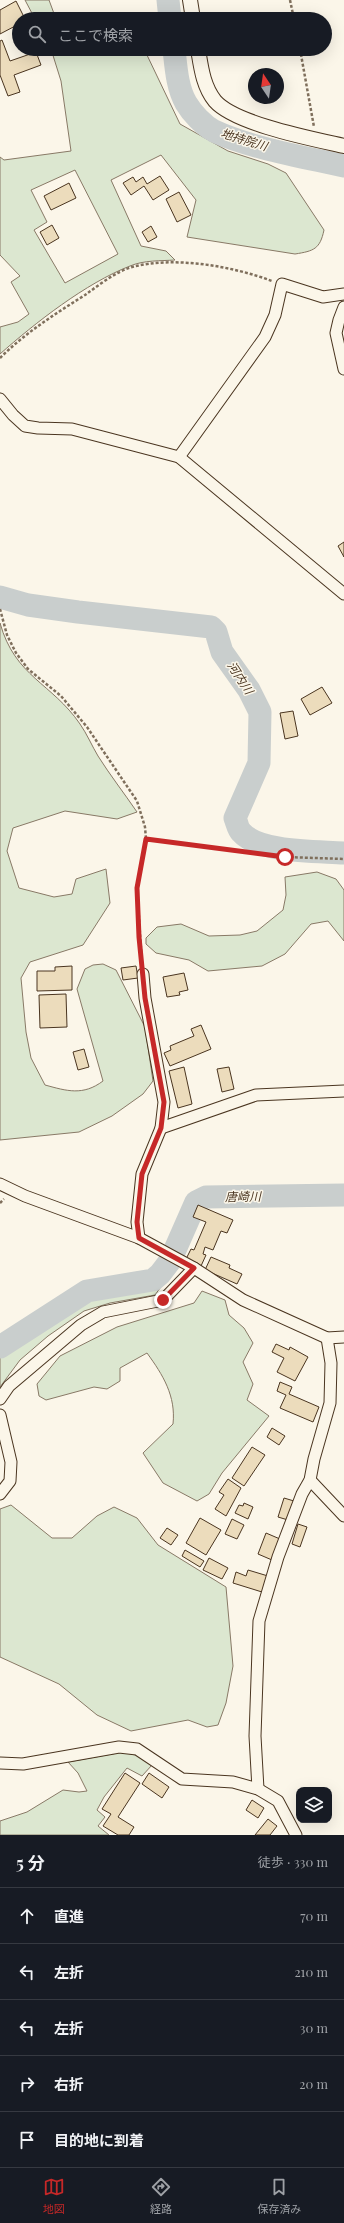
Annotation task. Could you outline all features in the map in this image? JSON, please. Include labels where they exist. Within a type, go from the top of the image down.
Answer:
[{"type":"street","points":[[190,0],[192,12]]},
{"type":"street","points":[[199,56],[205,83],[215,100],[223,108],[254,122],[344,146]]},
{"type":"street","points":[[180,457],[264,337],[275,315],[282,284],[323,297],[344,294]]},
{"type":"street","points":[[344,307],[336,333],[344,369]]},
{"type":"street","points":[[0,399],[13,415],[25,426],[72,429],[180,457],[344,594]]},
{"type":"street","points":[[139,1238],[137,1222],[142,1174],[161,1128],[164,1102],[145,998],[143,974]]},
{"type":"street","points":[[161,1128],[256,1095],[344,1091]]},
{"type":"street","points":[[0,1184],[25,1196],[139,1238],[194,1268],[243,1300],[327,1338],[344,1337]]},
{"type":"street","points":[[0,1399],[9,1386],[82,1325],[103,1312],[163,1300],[194,1268]]},
{"type":"street","points":[[258,1789],[255,1736],[259,1621],[278,1557],[302,1494],[310,1480],[314,1459],[330,1403],[331,1363],[327,1338]]},
{"type":"street","points":[[0,1415],[11,1462],[10,1481],[0,1494]]},
{"type":"street","points":[[310,1480],[344,1516]]},
{"type":"street","points":[[0,1763],[23,1764],[119,1747],[137,1749],[182,1779],[233,1782],[258,1789],[278,1801],[296,1835]]},
{"type":"path","points":[[290,0],[293,12]]},
{"type":"path","points":[[301,56],[316,139]]},
{"type":"path","points":[[0,358],[38,326],[105,281],[130,267],[145,264],[178,263],[215,266],[249,272],[282,284]]},
{"type":"path","points":[[0,608],[8,635],[24,664],[37,678],[61,696],[87,727],[125,780],[137,801],[145,827],[146,839],[137,888],[139,937],[143,974]]},
{"type":"path","points":[[146,839],[285,857],[344,859]]},
{"type":"green space","points":[[25,0],[49,0],[53,12],[31,12]]},
{"type":"green space","points":[[53,56],[147,56],[180,124],[228,151],[268,164],[286,173],[324,230],[318,245],[315,248],[307,252],[295,254],[187,237],[196,200],[161,155],[111,180],[141,246],[166,251],[175,260],[152,261],[135,264],[113,273],[79,293],[45,317],[0,354],[0,327],[18,322],[29,314],[11,282],[20,276],[0,255],[0,157],[4,160],[71,151],[61,81]],"holes":[[[75,170],[118,254],[65,283],[34,230],[47,222],[31,190]]]},
{"type":"green space","points":[[0,623],[15,656],[35,678],[69,710],[83,728],[103,763],[137,812],[117,819],[65,811],[13,828],[7,851],[19,888],[54,897],[72,894],[76,879],[106,869],[110,903],[83,945],[30,962],[21,978],[26,1032],[31,1058],[45,1085],[75,1091],[89,1089],[103,1081],[77,989],[85,969],[93,965],[103,964],[116,970],[145,1027],[153,1081],[143,1094],[112,1116],[79,1132],[0,1140]]},
{"type":"green space","points":[[317,872],[336,879],[344,890],[344,941],[328,921],[311,924],[285,954],[262,966],[208,971],[189,960],[156,953],[146,944],[146,938],[157,927],[181,924],[209,936],[240,935],[257,931],[283,910],[286,895],[285,877]]},
{"type":"green space","points":[[154,1283],[158,1284],[160,1288],[155,1295],[110,1303],[84,1311],[48,1336],[20,1360],[0,1387],[0,1350],[85,1296]]},
{"type":"green space","points":[[202,1291],[225,1300],[229,1315],[244,1328],[253,1343],[243,1362],[253,1384],[247,1400],[269,1416],[222,1473],[209,1494],[197,1501],[163,1483],[143,1453],[173,1424],[172,1404],[167,1386],[147,1353],[120,1368],[120,1381],[107,1389],[94,1387],[46,1400],[39,1396],[37,1384],[60,1356],[117,1327],[194,1303]]},
{"type":"green space","points":[[11,1505],[52,1538],[72,1538],[97,1516],[114,1507],[137,1518],[158,1545],[226,1587],[233,1666],[226,1703],[218,1725],[207,1727],[188,1720],[131,1731],[97,1715],[59,1684],[0,1657],[0,1509]]},
{"type":"green space","points":[[123,1752],[139,1756],[152,1765],[142,1776],[127,1768],[104,1797],[97,1810],[105,1817],[98,1826],[109,1835],[0,1835],[0,1821],[27,1812],[63,1790],[79,1792],[87,1791],[78,1773],[68,1762]]},
{"type":"building","points":[[16,1],[22,12],[12,12],[12,28],[0,34],[0,10]]},
{"type":"building","points":[[2,40],[10,61],[24,56],[38,56],[41,65],[14,75],[20,92],[8,96],[0,75],[0,41]]},
{"type":"building","points":[[160,176],[169,190],[153,200],[144,186],[131,195],[123,183],[133,177],[136,182],[143,177],[147,184]]},
{"type":"building","points":[[69,183],[76,198],[51,210],[44,196]]},
{"type":"building","points":[[179,192],[191,215],[177,222],[166,199]]},
{"type":"building","points":[[52,225],[59,238],[47,245],[40,232]]},
{"type":"building","points":[[151,226],[157,237],[148,242],[142,232]]},
{"type":"building","points":[[344,542],[344,557],[338,546]]},
{"type":"building","points":[[322,687],[332,703],[310,715],[301,699]]},
{"type":"building","points":[[293,711],[298,736],[285,739],[280,713]]},
{"type":"building","points":[[72,966],[72,990],[37,991],[37,971],[55,971],[55,967]]},
{"type":"building","points":[[136,966],[138,978],[123,980],[121,968]]},
{"type":"building","points":[[184,973],[188,990],[179,992],[180,995],[167,997],[163,977]]},
{"type":"building","points":[[66,994],[67,1027],[40,1028],[39,995]]},
{"type":"building","points":[[201,1025],[211,1049],[170,1066],[164,1053],[171,1050],[170,1046],[194,1036],[191,1029]]},
{"type":"building","points":[[84,1049],[89,1067],[78,1070],[73,1052]]},
{"type":"building","points":[[184,1067],[192,1104],[178,1108],[169,1071]]},
{"type":"building","points":[[229,1067],[234,1089],[222,1092],[217,1069]]},
{"type":"building","points":[[198,1205],[233,1220],[227,1233],[221,1231],[213,1250],[205,1247],[203,1254],[206,1255],[201,1266],[186,1259],[191,1249],[194,1250],[206,1222],[193,1217]]},
{"type":"building","points":[[211,1257],[230,1265],[229,1268],[242,1274],[237,1284],[205,1270]]},
{"type":"building","points":[[276,1344],[289,1350],[290,1347],[308,1357],[295,1381],[277,1372],[284,1358],[272,1352]]},
{"type":"building","points":[[280,1382],[292,1387],[289,1394],[319,1407],[313,1422],[280,1408],[286,1395],[277,1391]]},
{"type":"building","points":[[272,1428],[285,1436],[279,1445],[267,1437]]},
{"type":"building","points":[[252,1447],[265,1455],[244,1486],[232,1478]]},
{"type":"building","points":[[228,1479],[241,1488],[226,1516],[215,1509],[224,1495],[219,1492]]},
{"type":"building","points":[[284,1498],[294,1501],[288,1520],[278,1517]]},
{"type":"building","points":[[244,1503],[253,1507],[248,1519],[235,1513],[239,1505],[243,1506]]},
{"type":"building","points":[[200,1518],[221,1530],[206,1555],[186,1543]]},
{"type":"building","points":[[232,1519],[244,1525],[237,1539],[225,1534]]},
{"type":"building","points":[[298,1524],[307,1527],[300,1547],[292,1544]]},
{"type":"building","points":[[167,1528],[178,1535],[171,1545],[160,1538]]},
{"type":"building","points":[[266,1533],[280,1539],[272,1560],[258,1554]]},
{"type":"building","points":[[185,1550],[204,1561],[200,1567],[182,1556]]},
{"type":"building","points":[[209,1558],[228,1568],[222,1579],[203,1570]]},
{"type":"building","points":[[248,1570],[268,1576],[262,1592],[233,1583],[236,1572],[246,1576]]},
{"type":"building","points":[[125,1773],[140,1783],[118,1817],[134,1827],[129,1835],[118,1835],[103,1826],[111,1814],[102,1809]]},
{"type":"building","points":[[149,1773],[169,1787],[162,1798],[142,1784]]},
{"type":"building","points":[[252,1800],[264,1808],[258,1818],[246,1810]]},
{"type":"building","points":[[268,1819],[277,1826],[270,1835],[255,1835]]},
{"type":"waterway","name":"地持院川","points":[[168,0],[169,12]]},
{"type":"waterway","name":"地持院川","points":[[175,56],[177,77],[183,97],[188,107],[202,122],[214,131],[260,147],[344,166]]},
{"type":"waterway","name":"河内川","points":[[0,597],[28,605],[211,627],[216,632],[222,652],[249,690],[260,712],[259,763],[235,818],[239,829],[250,839],[261,844],[290,850],[344,853]]},
{"type":"waterway","name":"唐崎川","points":[[174,1252],[196,1202],[206,1197],[344,1195]]},
{"type":"waterway","name":"唐崎川","points":[[0,1347],[87,1291],[153,1280],[160,1274],[170,1261]]},
{"type":"route","points":[[163,1300],[174,1292],[194,1268],[139,1238],[137,1222],[142,1174],[161,1128],[164,1102],[145,998],[139,937],[137,888],[146,839],[285,857]]}]
